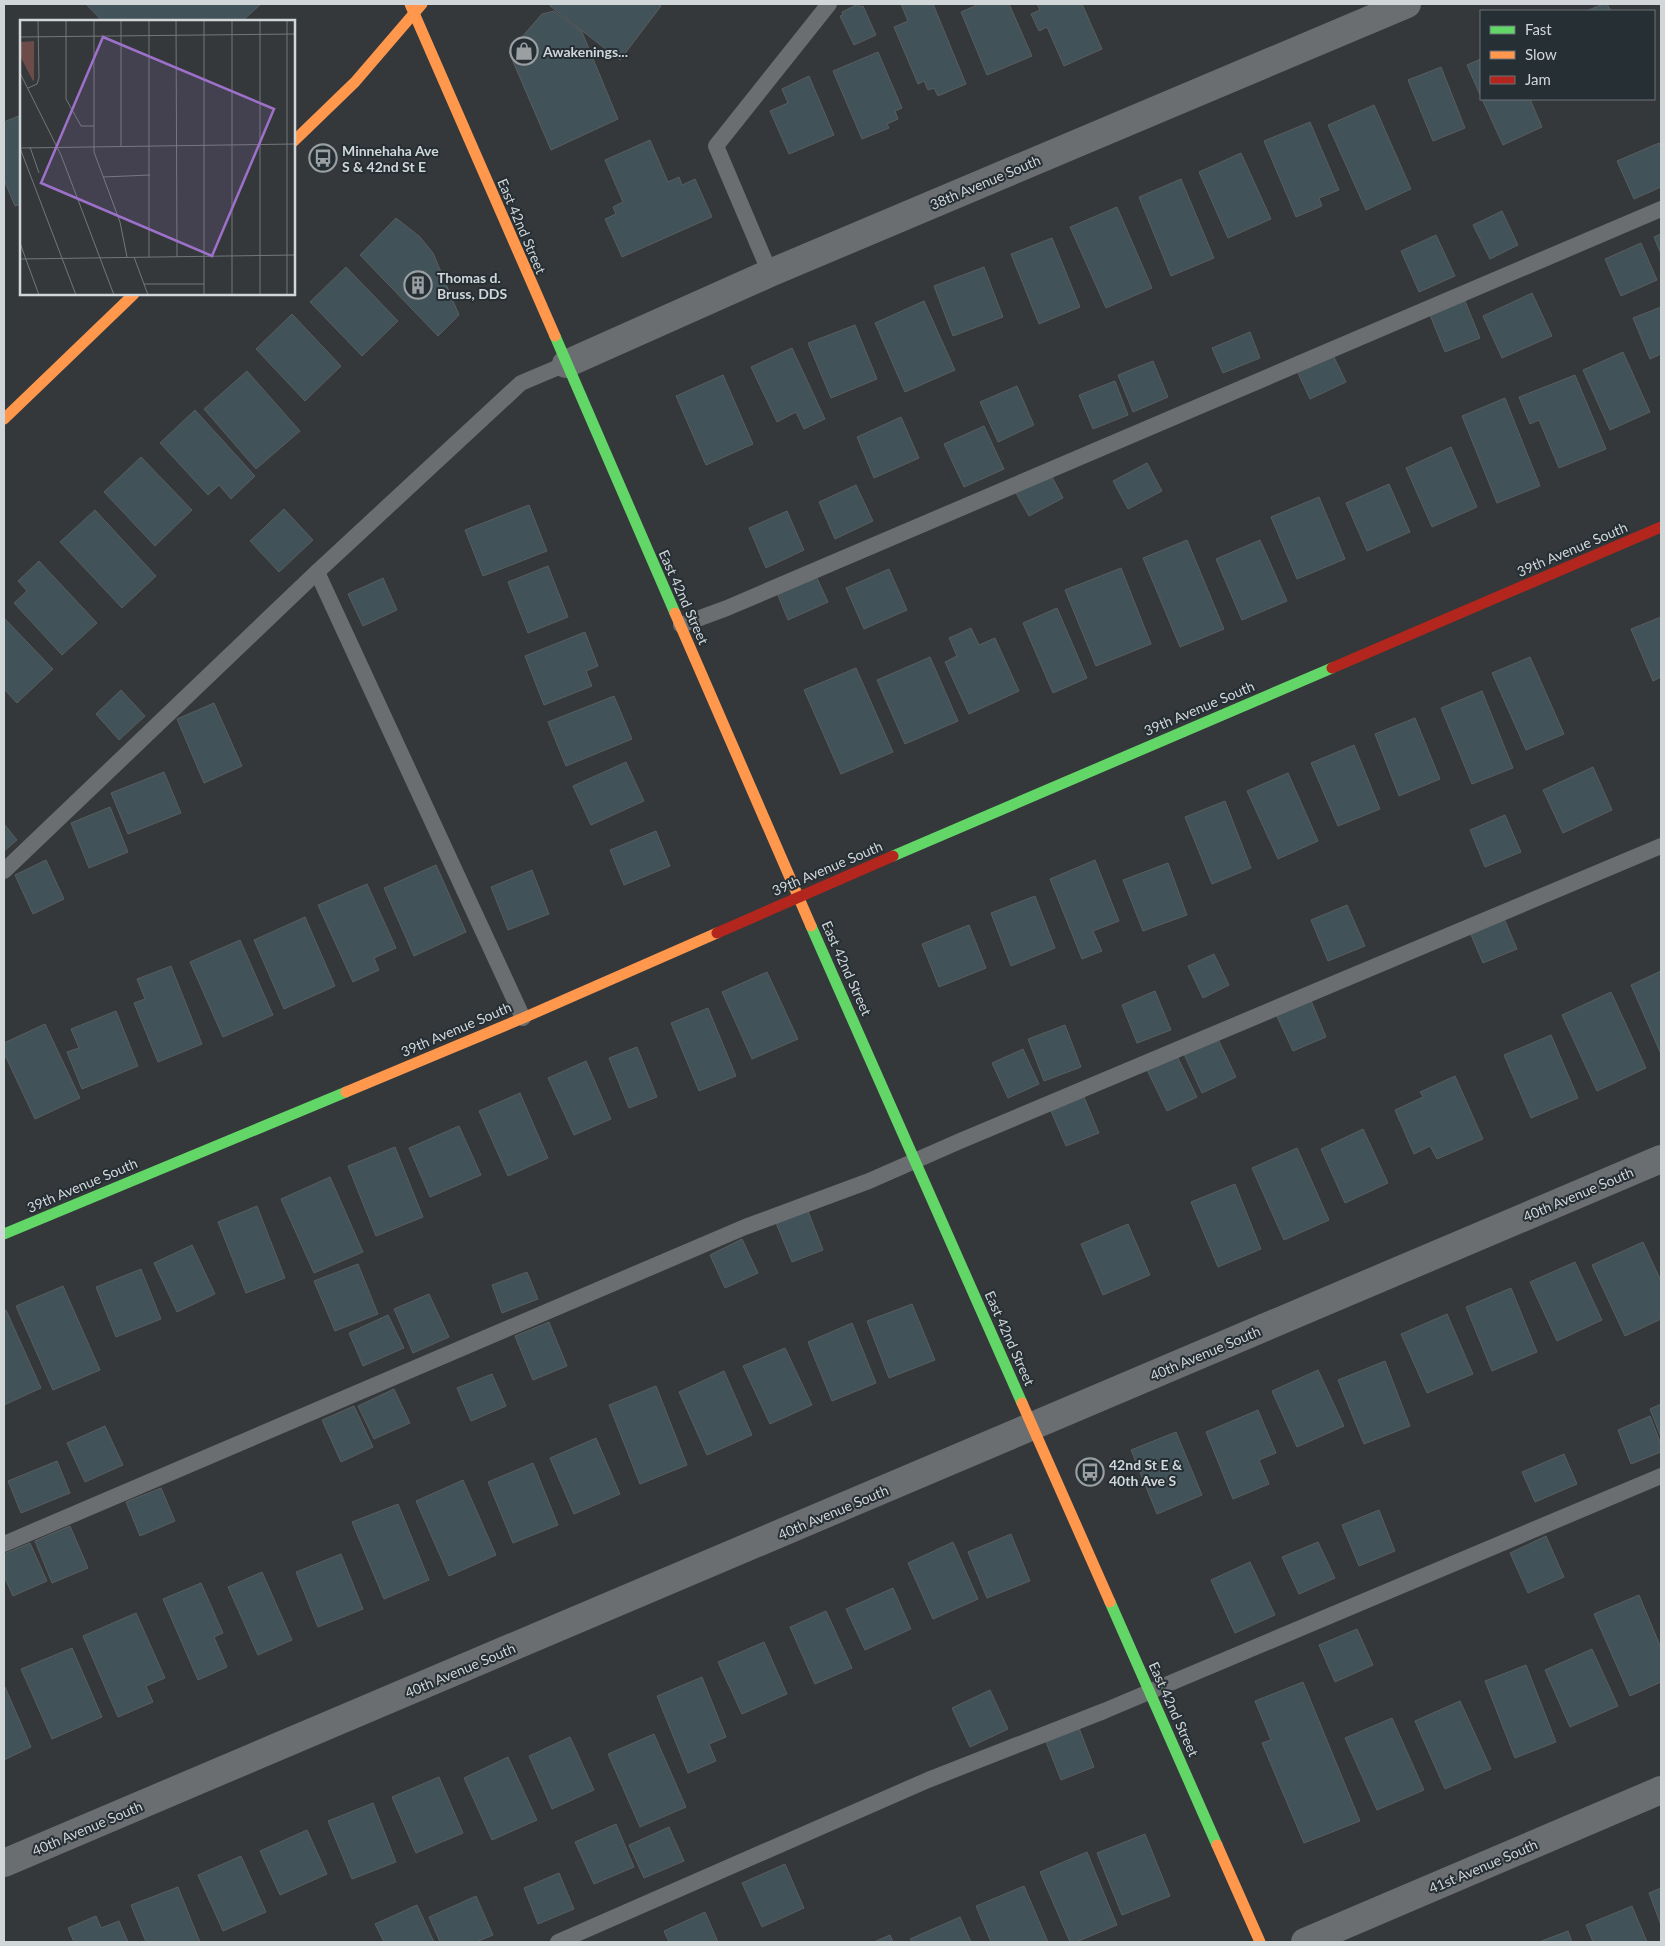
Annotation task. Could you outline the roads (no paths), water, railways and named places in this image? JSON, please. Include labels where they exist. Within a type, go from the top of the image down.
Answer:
[{"type":"street","points":[[295,140],[355,82],[412,8],[422,4]]},
{"type":"street","name":"38th Avenue South","points":[[566,364],[770,274],[1406,4]]},
{"type":"street","name":"East 42nd Street","points":[[412,8],[799,897],[1260,1942]]},
{"type":"street","points":[[4,419],[133,295]]},
{"type":"street","name":"39th Avenue South","points":[[4,1234],[523,1018],[799,897],[1661,527]]},
{"type":"street","name":"40th Avenue South","points":[[4,1863],[1661,1159]]},
{"type":"street","name":"41st Avenue South","points":[[1305,1942],[1661,1790]]},
{"type":"lane","points":[[770,274],[716,146],[829,4]]},
{"type":"lane","points":[[681,625],[754,596],[1661,208]]},
{"type":"lane","points":[[4,871],[317,572],[521,383],[566,364]]},
{"type":"lane","points":[[317,572],[523,1018]]},
{"type":"lane","points":[[4,1544],[745,1227],[917,1162],[969,1137],[1661,846]]},
{"type":"lane","points":[[558,1942],[928,1780],[1150,1690],[1661,1476]]},
{"type":"place","name":"Awakenings...","points":[[524,51]]},
{"type":"place","name":"Minnehaha Ave S & 42nd St E","points":[[323,158]]},
{"type":"place","name":"Thomas d. Bruss, DDS","points":[[418,285]]},
{"type":"place","name":"42nd St E & 40th Ave S","points":[[1090,1472]]}]
